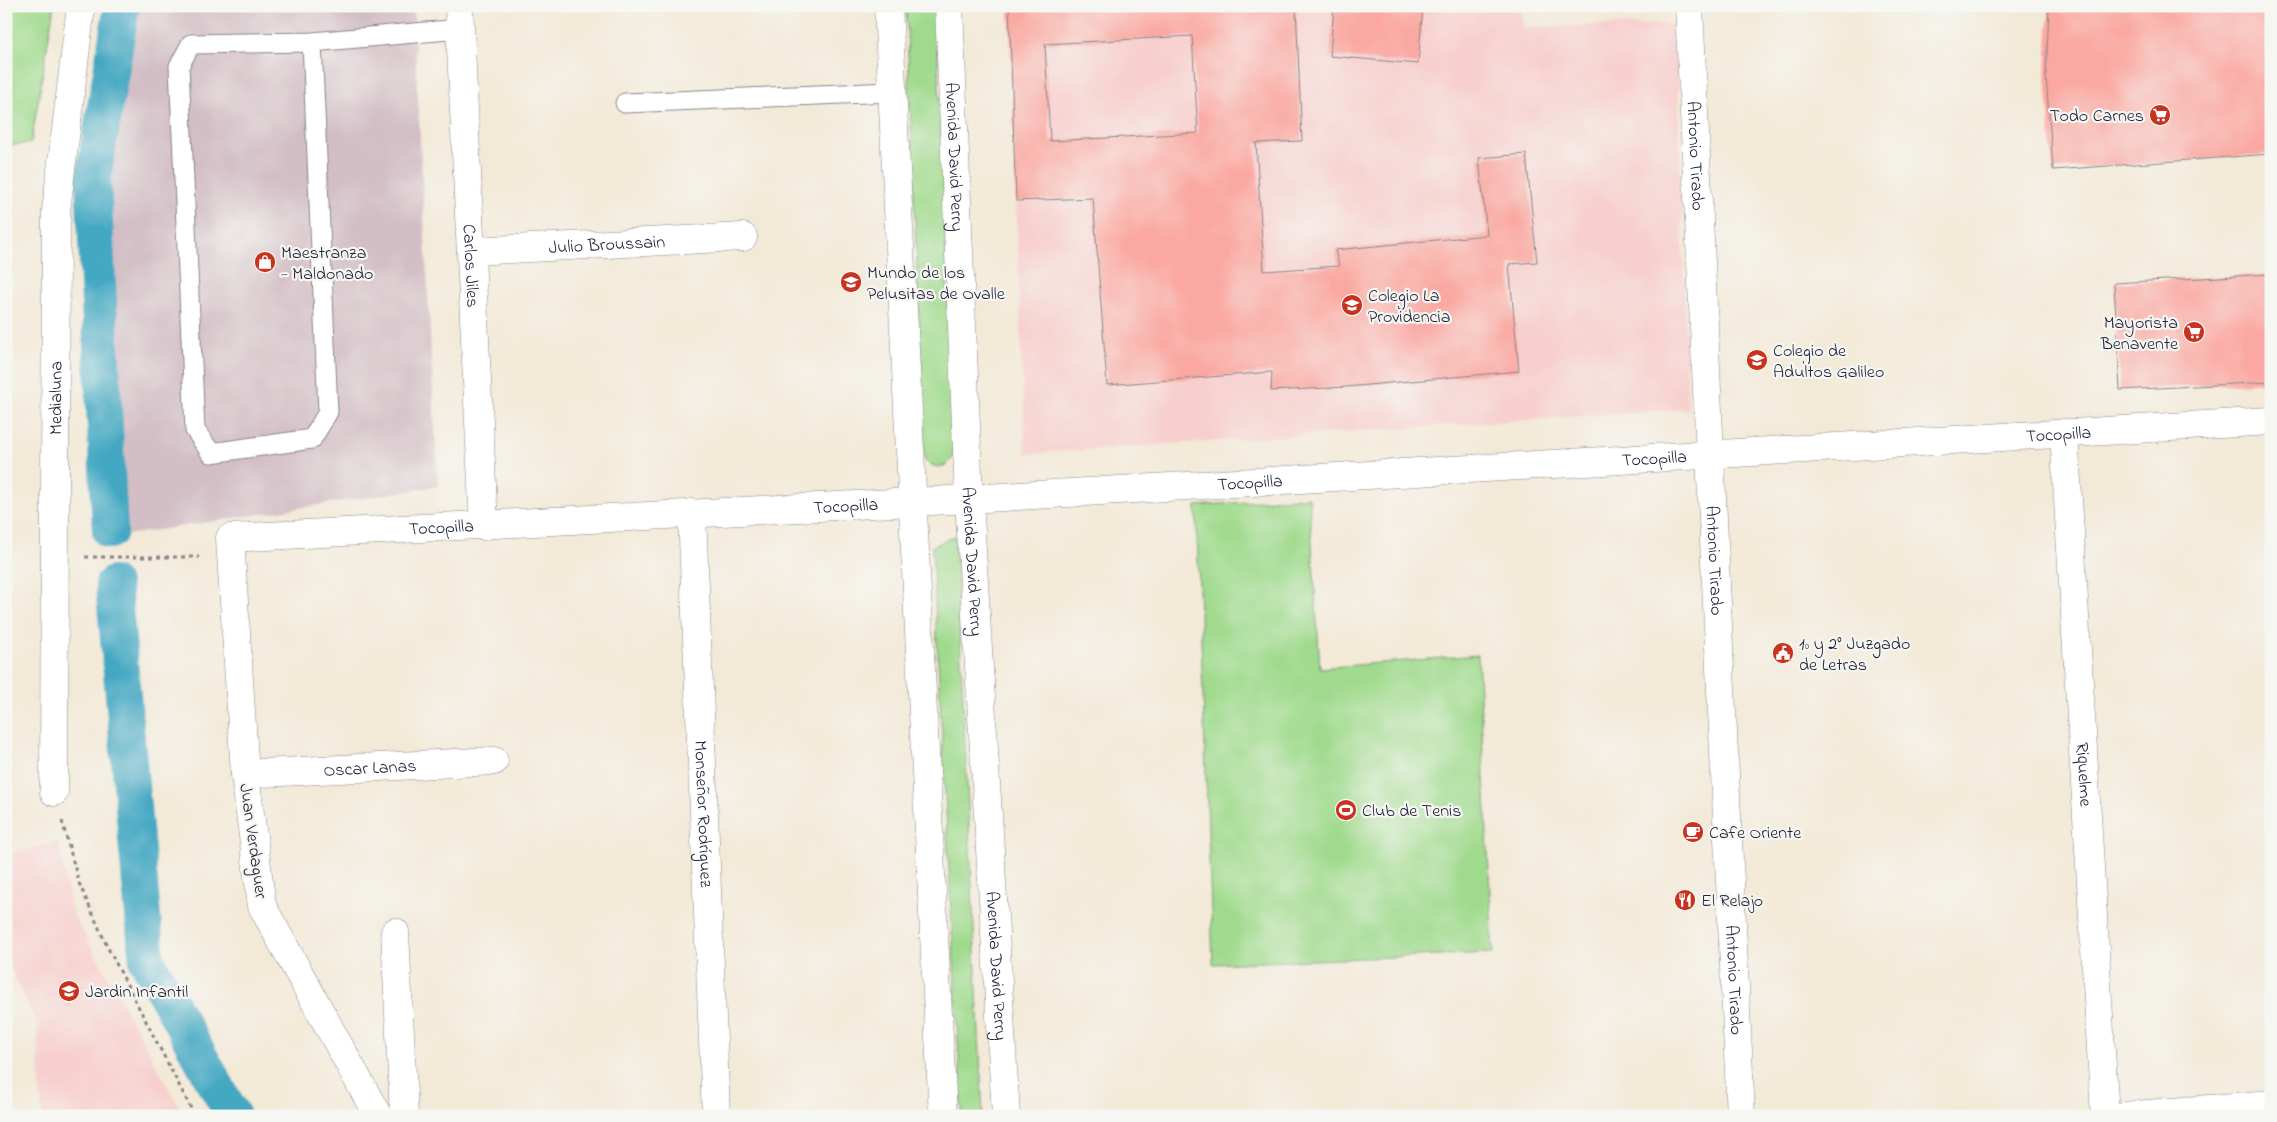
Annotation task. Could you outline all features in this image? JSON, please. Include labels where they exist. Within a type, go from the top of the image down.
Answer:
[{"type":"street","name":"Medialuna","points":[[54,792],[56,211],[81,6]]},
{"type":"street","points":[[888,6],[943,1116]]},
{"type":"street","name":"Avenida David Perry","points":[[949,6],[969,499],[1006,1116]]},
{"type":"street","name":"Antonio Tirado","points":[[1689,6],[1741,1116]]},
{"type":"street","name":"Carlos Jiles","points":[[459,18],[484,526]]},
{"type":"street","name":"Julio Broussain","points":[[471,251],[743,237]]},
{"type":"street","name":"Tocopilla","points":[[230,547],[484,526],[2271,421]]},
{"type":"street","name":"Riquelme","points":[[2064,433],[2105,1116]]},
{"type":"street","name":"Monseñor Rodríguez","points":[[692,514],[716,1116]]},
{"type":"street","name":"Juan Verdaguer","points":[[230,547],[245,774],[262,906],[378,1116]]},
{"type":"street","name":"Oscar Lanas","points":[[245,774],[494,761]]},
{"type":"street","points":[[395,932],[404,1116]]},
{"type":"street","points":[[2123,1116],[2271,1104]]},
{"type":"lane","points":[[312,42],[328,412],[312,439],[211,453],[195,430],[179,66],[191,44],[312,42],[459,18]]},
{"type":"lane","points":[[625,103],[892,92]]},
{"type":"path","points":[[54,557],[230,547]]},
{"type":"path","points":[[54,792],[79,883],[107,946],[196,1116]]},
{"type":"shaded area","points":[[127,6],[413,6],[438,486],[127,535],[106,164],[121,8]]},
{"type":"shaded area","name":"Colegio La Providencia","points":[[1009,6],[1523,6],[1523,27],[1676,24],[1688,409],[1025,454]]},
{"type":"shaded area","name":"Jardin Infantil","points":[[58,841],[72,912],[184,1116],[42,1116],[37,1024],[6,958],[6,855]]},
{"type":"green space","points":[[6,6],[54,6],[31,143],[6,146]]},
{"type":"green space","points":[[906,6],[936,6],[954,454],[949,463],[942,467],[934,466],[925,461]]},
{"type":"green space","name":"Club de Tenis","points":[[1309,497],[1320,668],[1478,655],[1493,953],[1213,964],[1196,506]]},
{"type":"green space","points":[[955,536],[983,1116],[962,1116],[932,547]]},
{"type":"building","points":[[1009,6],[1296,6],[1302,141],[1256,143],[1264,271],[1339,266],[1335,250],[1487,235],[1479,158],[1526,154],[1537,262],[1509,264],[1519,371],[1346,387],[1271,391],[1272,372],[1107,385],[1093,198],[1016,201]],"holes":[[[1192,36],[1198,133],[1050,141],[1045,44]]]},
{"type":"building","points":[[1334,6],[1423,6],[1418,64],[1330,56]]},
{"type":"building","name":"Todo Carnes","points":[[2049,6],[2271,6],[2271,154],[2053,170],[2046,76]]},
{"type":"building","name":"Mayorista Benavente","points":[[2271,274],[2271,382],[2120,390],[2114,283]]},
{"type":"waterway","points":[[110,531],[93,179],[122,6]]},
{"type":"waterway","points":[[113,584],[147,961],[233,1116]]},
{"type":"place","name":"Todo Carnes","points":[[2160,115]]},
{"type":"place","name":"Maestranza - Maldonado","points":[[265,262]]},
{"type":"place","name":"Mundo de los Pelusitas de Ovalle","points":[[851,282]]},
{"type":"place","name":"Colegio La Providencia","points":[[1352,305]]},
{"type":"place","name":"Mayorista Benavente","points":[[2194,332]]},
{"type":"place","name":"Colegio de Adultos Galileo","points":[[1757,360]]},
{"type":"place","name":"1º y 2° Juzgado de Letras","points":[[1783,653]]},
{"type":"place","name":"Club de Tenis","points":[[1346,810]]},
{"type":"place","name":"Cafe Oriente","points":[[1693,832]]},
{"type":"place","name":"El Relajo","points":[[1685,900]]},
{"type":"place","name":"Jardin Infantil","points":[[69,991]]}]
